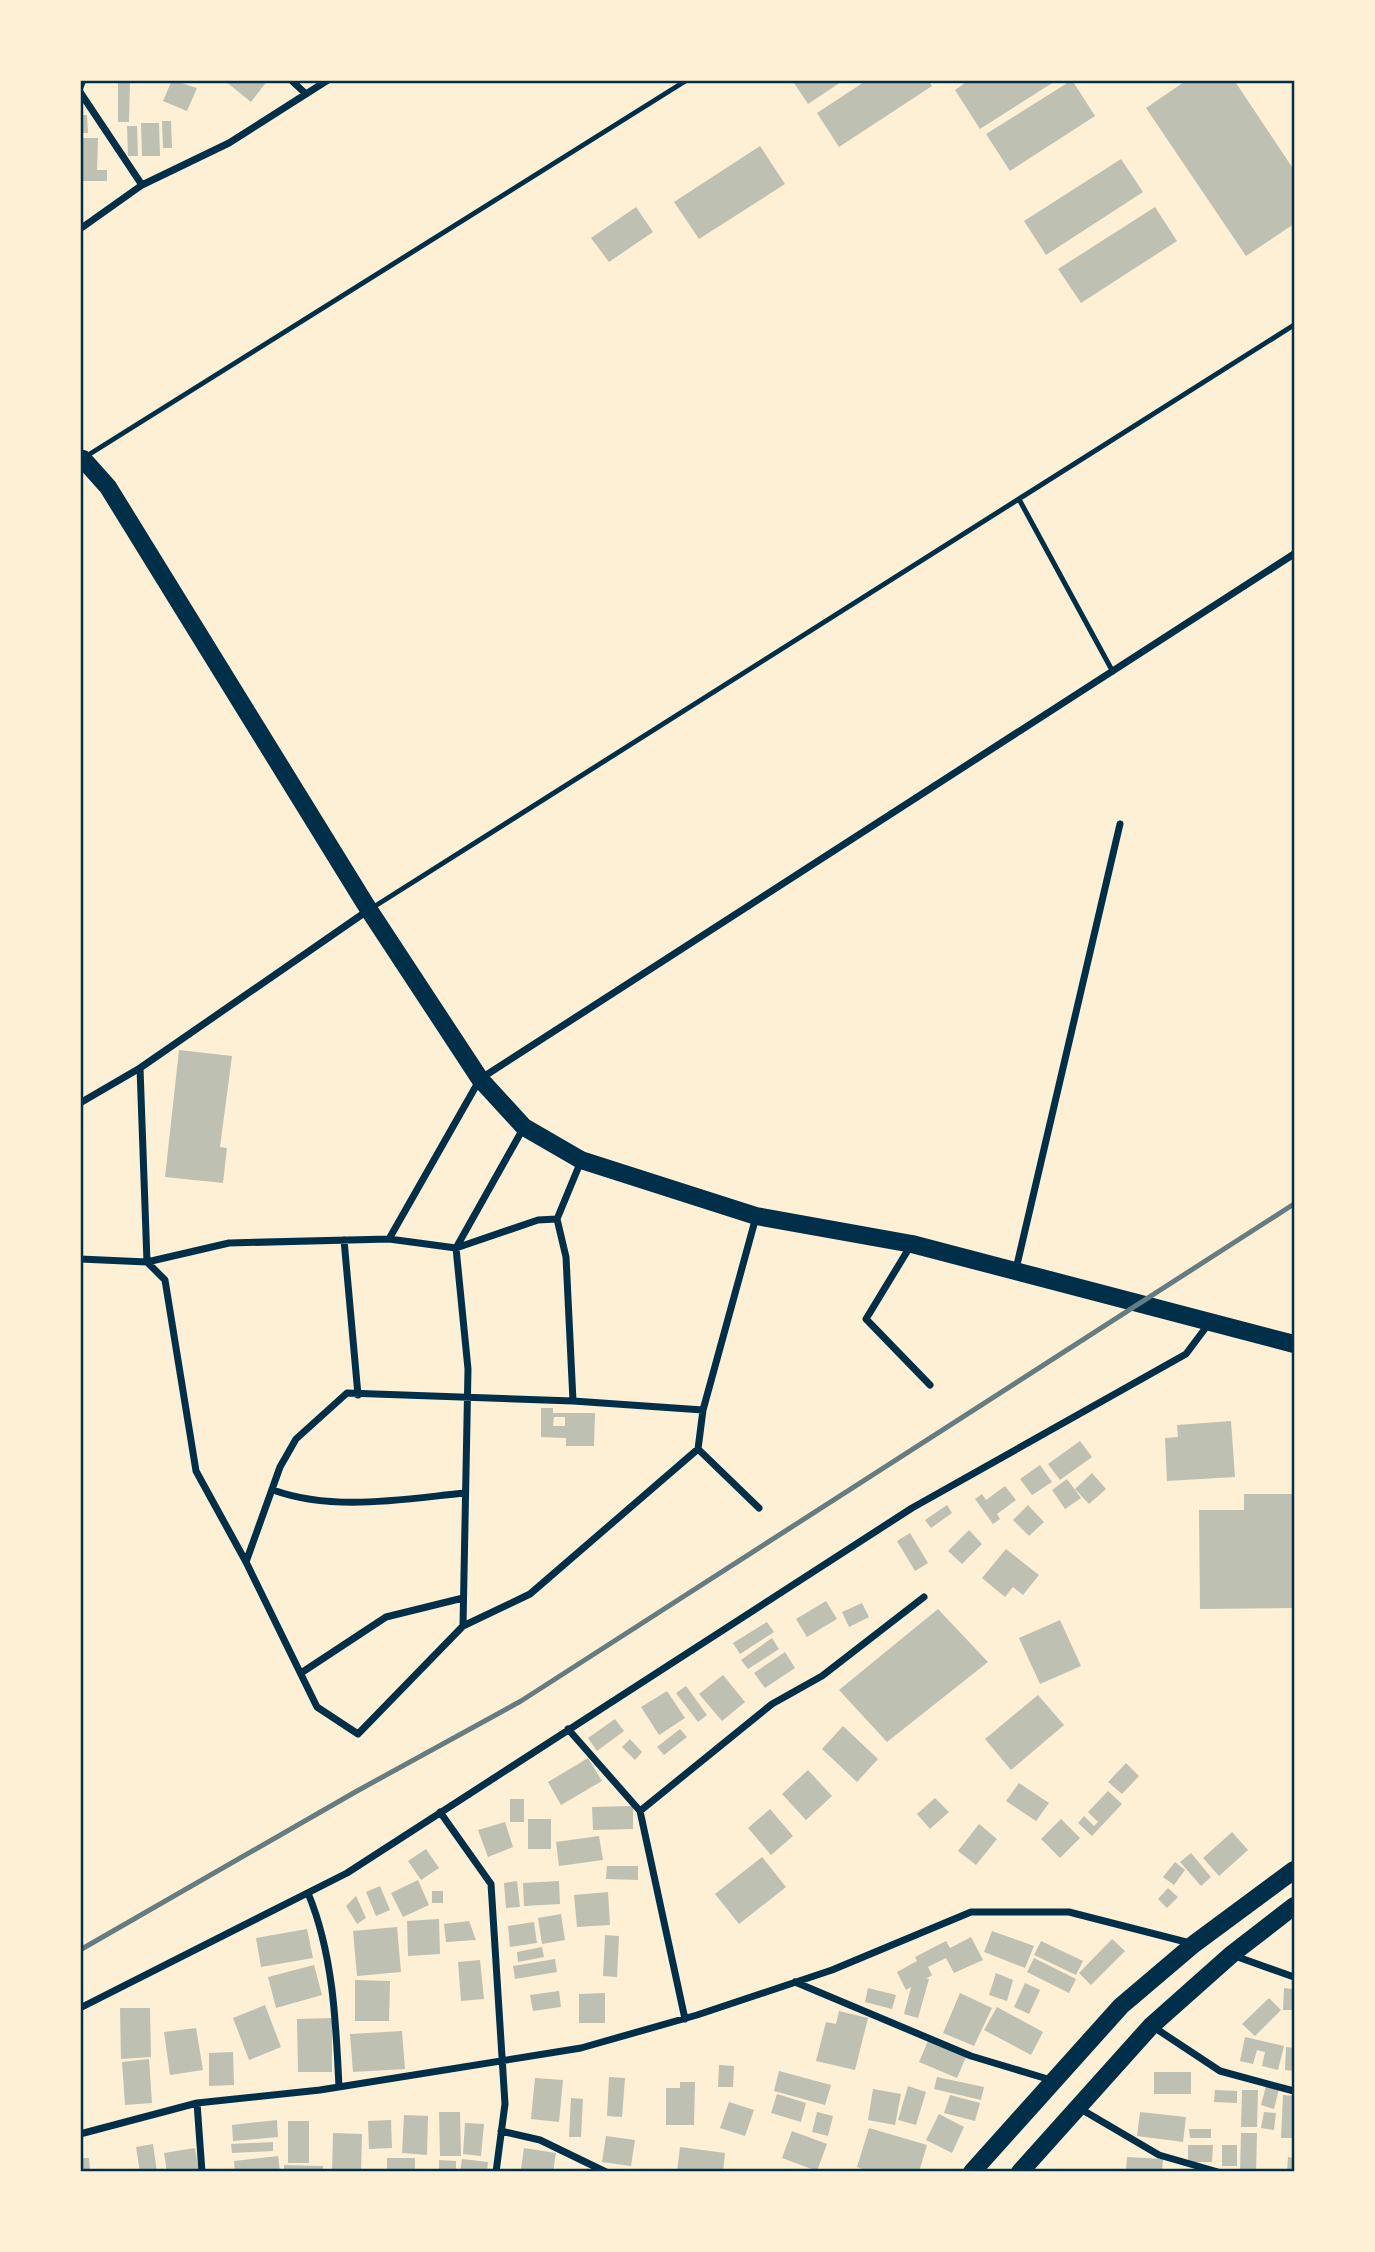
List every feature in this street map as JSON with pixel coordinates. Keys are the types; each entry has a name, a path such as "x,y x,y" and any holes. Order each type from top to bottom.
{"main road":[{"path":"81,458 108,487 369,910 480,1079 524,1127 581,1160 756,1216 912,1244 1294,1344"},
{"path":"972,2172 1121,2006 1194,1944 1294,1870"},
{"path":"1020,2172 1151,2026 1232,1954 1294,1906"}],"street":[{"path":"83,80 80,90 142,186"},
{"path":"291,80 306,94"},
{"path":"80,229 142,186 229,143 328,80"},
{"path":"389,1239 480,1079 1294,554"},
{"path":"1016,1270 1120,824"},
{"path":"80,1103 140,1068 369,910"},
{"path":"140,1068 147,1262 165,1280 196,1471 246,1562 317,1707 358,1734 463,1626 530,1594 698,1449 703,1410 756,1216"},
{"path":"463,1626 468,1369 456,1248 524,1127"},
{"path":"573,1401 566,1256 557,1219 581,1160"},
{"path":"80,1259 147,1262 229,1243 389,1239 456,1248 538,1220 557,1219"},
{"path":"344,1240 358,1395"},
{"path":"912,1244 866,1320 930,1385"},
{"path":"80,2008 347,1873 912,1508 1186,1354 1210,1321"},
{"path":"246,1562 280,1467 296,1439 347,1394 467,1396 703,1410"},
{"path":"698,1449 759,1508"},
{"path":"273,1490 293,1498 371,1503 466,1493"},
{"path":"640,1811 772,1704 822,1676 924,1597"},
{"path":"301,1673 386,1617 463,1598"},
{"path":"568,1729 640,1811 685,2019"},
{"path":"440,1812 491,1884 505,2104 496,2172"},
{"path":"308,1893 319,1919 336,2017 340,2087"},
{"path":"80,2134 197,2103 340,2087 581,2048 685,2019 795,1982 971,1912 1069,1912 1194,1944"},
{"path":"1232,1954 1294,1978"},
{"path":"795,1982 971,2056 1055,2082"},
{"path":"1151,2026 1220,2071 1294,2091"},
{"path":"197,2103 202,2172"},
{"path":"1079,2108 1159,2155 1217,2172"},
{"path":"501,2132 540,2140 606,2172"}],"lane":[{"path":"81,458 687,80"},
{"path":"369,910 1294,325"},
{"path":"1020,500 1113,672"}],"building":[{"path":"172,80 197,88 187,111 163,101"},
{"path":"224,80 268,80 251,102"},
{"path":"792,80 844,80 808,104"},
{"path":"867,80 928,80 932,86 839,147 817,113"},
{"path":"969,80 1057,80 980,129 955,90"},
{"path":"1072,80 1095,116 1010,171 986,134"},
{"path":"1187,80 1234,80 1294,170 1294,224 1246,256 1146,108"},
{"path":"118,81 130,81 129,122 118,122"},
{"path":"80,115 87,115 88,133 80,133"},
{"path":"162,121 171,121 172,148 163,148"},
{"path":"141,123 159,123 160,156 142,156"},
{"path":"127,126 137,126 138,156 128,156"},
{"path":"80,138 98,138 97,170 107,170 107,181 80,181"},
{"path":"760,146 785,184 699,239 674,202"},
{"path":"1121,159 1143,192 1046,255 1024,221"},
{"path":"636,207 653,232 609,262 591,238"},
{"path":"1155,207 1177,241 1081,303 1058,269"},
{"path":"179,1050 232,1056 220,1147 227,1148 223,1183 165,1177"},
{"path":"541,1408 553,1408 553,1413 595,1413 594,1446 566,1446 566,1438 541,1437","holes":["554,1417 565,1417 565,1426 553,1426"]},
{"path":"1231,1421 1235,1477 1167,1481 1165,1438 1178,1437 1177,1425"},
{"path":"1080,1441 1092,1457 1060,1480 1048,1464"},
{"path":"1040,1465 1052,1482 1032,1495 1020,1479"},
{"path":"1092,1473 1106,1489 1089,1504 1075,1489"},
{"path":"1067,1479 1081,1498 1065,1509 1052,1490"},
{"path":"1005,1486 1016,1500 997,1514 1000,1519 993,1524 975,1499 982,1494 986,1500"},
{"path":"1244,1494 1293,1494 1294,1608 1200,1609 1199,1510 1244,1510"},
{"path":"947,1505 952,1513 931,1528 925,1520"},
{"path":"1028,1505 1044,1522 1029,1536 1013,1520"},
{"path":"969,1530 982,1544 962,1564 948,1551"},
{"path":"910,1533 928,1563 915,1571 897,1541"},
{"path":"1006,1549 1039,1575 1023,1595 1013,1587 1005,1597 982,1578"},
{"path":"826,1601 837,1619 807,1637 796,1619"},
{"path":"862,1603 869,1617 849,1627 842,1612"},
{"path":"938,1609 988,1662 887,1742 839,1690"},
{"path":"1060,1620 1081,1666 1040,1684 1019,1638"},
{"path":"767,1622 774,1632 740,1654 733,1643"},
{"path":"772,1638 779,1649 748,1669 741,1660"},
{"path":"785,1652 795,1668 765,1688 754,1673"},
{"path":"723,1675 745,1702 722,1721 699,1694"},
{"path":"686,1686 707,1715 698,1722 676,1693"},
{"path":"667,1691 685,1718 659,1735 641,1707"},
{"path":"1038,1695 1064,1725 1011,1770 985,1739"},
{"path":"615,1719 624,1731 597,1751 588,1738"},
{"path":"843,1726 878,1759 857,1782 822,1749"},
{"path":"680,1729 687,1737 664,1755 657,1747"},
{"path":"630,1739 642,1752 635,1760 622,1747"},
{"path":"588,1758 602,1781 561,1805 548,1782"},
{"path":"1126,1763 1139,1776 1122,1794 1108,1782"},
{"path":"808,1770 832,1796 806,1820 782,1794"},
{"path":"1019,1783 1049,1803 1036,1821 1006,1801"},
{"path":"1108,1791 1122,1804 1092,1836 1078,1823 1084,1816 1094,1826 1098,1822 1088,1812"},
{"path":"935,1798 949,1812 930,1829 917,1814"},
{"path":"510,1799 524,1799 524,1822 510,1822"},
{"path":"633,1806 633,1829 593,1830 592,1807"},
{"path":"770,1809 793,1836 771,1855 748,1828"},
{"path":"528,1819 551,1819 551,1849 528,1849"},
{"path":"1061,1819 1080,1838 1060,1858 1041,1839"},
{"path":"505,1822 513,1847 488,1857 478,1830"},
{"path":"979,1824 997,1839 976,1865 958,1851"},
{"path":"1232,1832 1248,1850 1219,1876 1203,1858"},
{"path":"599,1836 603,1860 559,1866 556,1842"},
{"path":"426,1849 439,1868 421,1880 408,1861"},
{"path":"1191,1853 1211,1877 1201,1886 1180,1862"},
{"path":"762,1857 786,1887 739,1924 715,1894"},
{"path":"1175,1862 1185,1870 1174,1885 1163,1877"},
{"path":"607,1866 638,1866 638,1880 606,1879"},
{"path":"418,1880 429,1905 403,1917 391,1893"},
{"path":"517,1881 520,1907 506,1908 504,1883"},
{"path":"559,1881 560,1904 524,1906 523,1883"},
{"path":"380,1886 390,1910 376,1916 366,1892"},
{"path":"1168,1888 1178,1897 1167,1908 1158,1899"},
{"path":"432,1891 443,1891 443,1903 432,1903"},
{"path":"608,1892 610,1925 577,1927 574,1895"},
{"path":"356,1896 366,1918 357,1924 346,1906"},
{"path":"561,1914 565,1940 542,1944 538,1918"},
{"path":"439,1919 440,1954 408,1956 407,1921"},
{"path":"469,1921 476,1940 446,1942 444,1924"},
{"path":"534,1922 537,1943 510,1947 508,1926"},
{"path":"397,1927 401,1972 357,1976 353,1931"},
{"path":"307,1929 313,1958 261,1967 256,1938"},
{"path":"992,1931 1034,1946 1025,1968 984,1952"},
{"path":"605,1935 619,1936 617,1977 603,1976"},
{"path":"971,1937 983,1960 954,1973 946,1958 928,1967 932,1975 926,1979 929,1979 918,2018 904,2014 911,1987 906,1990 897,1972 917,1961 915,1957 946,1941 950,1948"},
{"path":"1112,1939 1125,1951 1091,1985 1079,1973"},
{"path":"1041,1941 1083,1961 1076,1975 1034,1955"},
{"path":"542,1947 544,1957 518,1962 517,1952"},
{"path":"1034,1958 1076,1979 1069,1993 1027,1972"},
{"path":"555,1959 557,1972 515,1979 513,1966"},
{"path":"480,1960 484,1999 461,2001 458,1962"},
{"path":"314,1965 322,1995 276,2008 268,1977"},
{"path":"996,1973 1013,1980 1007,2001 989,1995"},
{"path":"355,1980 390,1981 389,2021 355,2021"},
{"path":"1025,1983 1040,1990 1029,2014 1014,2007"},
{"path":"868,1988 896,1995 892,2009 865,2002"},
{"path":"1284,1988 1294,1989 1294,2010 1283,2010"},
{"path":"559,1991 561,2007 533,2011 530,1995"},
{"path":"605,1993 605,2023 579,2023 579,1994"},
{"path":"960,1993 992,2008 974,2046 943,2033"},
{"path":"1269,1998 1281,2010 1255,2036 1242,2024"},
{"path":"265,2005 281,2047 249,2060 233,2018"},
{"path":"997,2007 1043,2032 1031,2055 984,2030"},
{"path":"120,2008 150,2008 151,2057 121,2059"},
{"path":"839,2011 868,2018 855,2070 816,2061 826,2022 836,2024"},
{"path":"332,2018 332,2072 298,2072 297,2019"},
{"path":"196,2028 203,2070 170,2075 164,2032"},
{"path":"402,2031 405,2069 353,2072 350,2034"},
{"path":"1245,2037 1284,2046 1278,2070 1262,2066 1265,2052 1257,2050 1253,2064 1240,2061"},
{"path":"928,2041 966,2057 957,2078 919,2062"},
{"path":"1286,2047 1294,2048 1294,2071 1285,2070"},
{"path":"233,2052 234,2085 209,2086 209,2053"},
{"path":"149,2059 152,2103 125,2105 122,2062"},
{"path":"719,2065 734,2066 733,2087 718,2087"},
{"path":"779,2071 831,2085 825,2105 774,2091"},
{"path":"1154,2072 1191,2072 1191,2094 1154,2094"},
{"path":"609,2077 625,2078 622,2117 607,2116"},
{"path":"937,2077 984,2087 981,2100 934,2089"},
{"path":"535,2078 563,2080 559,2122 531,2119"},
{"path":"680,2082 695,2082 694,2125 666,2125 666,2088 680,2088"},
{"path":"908,2086 926,2092 916,2125 898,2120"},
{"path":"1266,2086 1279,2089 1274,2109 1261,2105"},
{"path":"873,2089 901,2094 895,2125 868,2120"},
{"path":"1215,2090 1237,2091 1237,2103 1214,2102"},
{"path":"1242,2090 1258,2090 1257,2127 1241,2127"},
{"path":"777,2094 806,2103 801,2122 771,2113"},
{"path":"950,2095 980,2103 975,2121 944,2113"},
{"path":"1283,2095 1294,2096 1294,2138 1281,2138"},
{"path":"571,2098 583,2099 581,2137 569,2137"},
{"path":"729,2102 754,2110 745,2136 720,2128"},
{"path":"439,2112 460,2112 461,2156 440,2156"},
{"path":"817,2112 833,2116 828,2136 812,2132"},
{"path":"1140,2112 1186,2117 1183,2142 1137,2136"},
{"path":"1264,2112 1276,2113 1274,2130 1261,2128"},
{"path":"939,2114 964,2127 952,2153 926,2140"},
{"path":"404,2115 428,2116 427,2155 402,2153"},
{"path":"277,2120 278,2137 233,2141 232,2125"},
{"path":"391,2120 392,2148 369,2149 368,2121"},
{"path":"288,2121 309,2121 309,2163 288,2163"},
{"path":"465,2123 484,2124 481,2156 463,2154"},
{"path":"869,2128 927,2145 919,2172 870,2172 857,2167"},
{"path":"1189,2129 1211,2129 1211,2138 1190,2138"},
{"path":"792,2131 827,2144 817,2171 782,2158"},
{"path":"333,2133 362,2134 361,2172 332,2172"},
{"path":"1241,2133 1257,2133 1256,2172 1240,2172"},
{"path":"606,2136 635,2140 631,2166 602,2162"},
{"path":"273,2142 273,2151 232,2153 231,2144"},
{"path":"153,2144 157,2172 140,2172 136,2147"},
{"path":"1188,2145 1213,2145 1212,2162 1188,2162"},
{"path":"1222,2145 1237,2145 1237,2166 1222,2166"},
{"path":"680,2147 725,2153 723,2172 677,2172"},
{"path":"195,2148 199,2172 167,2172 164,2153"},
{"path":"524,2148 556,2153 553,2172 521,2169"},
{"path":"278,2156 280,2172 235,2172 234,2161"},
{"path":"1127,2157 1163,2159 1162,2172 1126,2172"},
{"path":"1288,2157 1294,2158 1294,2172 1287,2172"},
{"path":"80,2158 89,2158 90,2172 80,2172"},
{"path":"387,2158 415,2158 415,2172 387,2172"},
{"path":"462,2159 488,2162 487,2172 460,2172"},
{"path":"439,2160 456,2161 456,2171 439,2171"},
{"path":"284,2165 323,2166 323,2172 284,2172"}],"railway":[{"path":"80,1950 357,1791 521,1701 1294,1204"}]}
